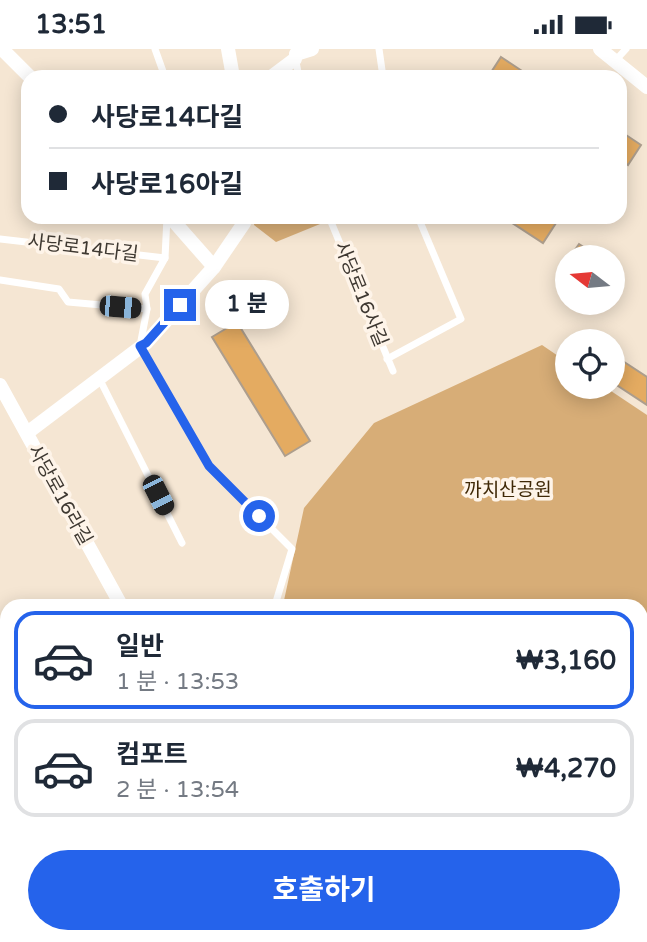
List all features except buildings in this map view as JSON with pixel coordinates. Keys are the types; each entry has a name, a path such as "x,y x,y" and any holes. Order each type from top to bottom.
{"street":[{"path":"2,49 23,70"},
{"path":"228,49 232,70"},
{"path":"278,70 295,54 312,49"},
{"path":"600,49 626,70"},
{"path":"627,71 647,87"},
{"path":"174,224 214,267"},
{"path":"27,433 146,343 214,267 243,224"},
{"name":"사당로16라길","path":"0,385 118,599"}],"lane":[{"path":"155,49 162,70"},
{"path":"379,49 382,70"},
{"path":"615,61 626,49"},
{"name":"사당로14다길","path":"140,346 147,309 145,294 165,258 167,224"},
{"name":"사당로16사길","path":"332,224 393,372"},
{"path":"387,359 461,319 421,224"},
{"name":"사당로14다길","path":"0,239 165,258"},
{"path":"0,280 59,289 68,302 147,309"},
{"path":"140,346 209,466 292,549 277,599"},
{"path":"98,377 182,543"}],"green space":[{"path":"254,224 320,224 276,242"},
{"name":"까치산공원","path":"542,345 555,354 555,399 623,399 647,415 647,599 284,599 304,508 374,423"}],"route":[{"path":"180,305 146,343 140,346 209,466 259,516"}]}
